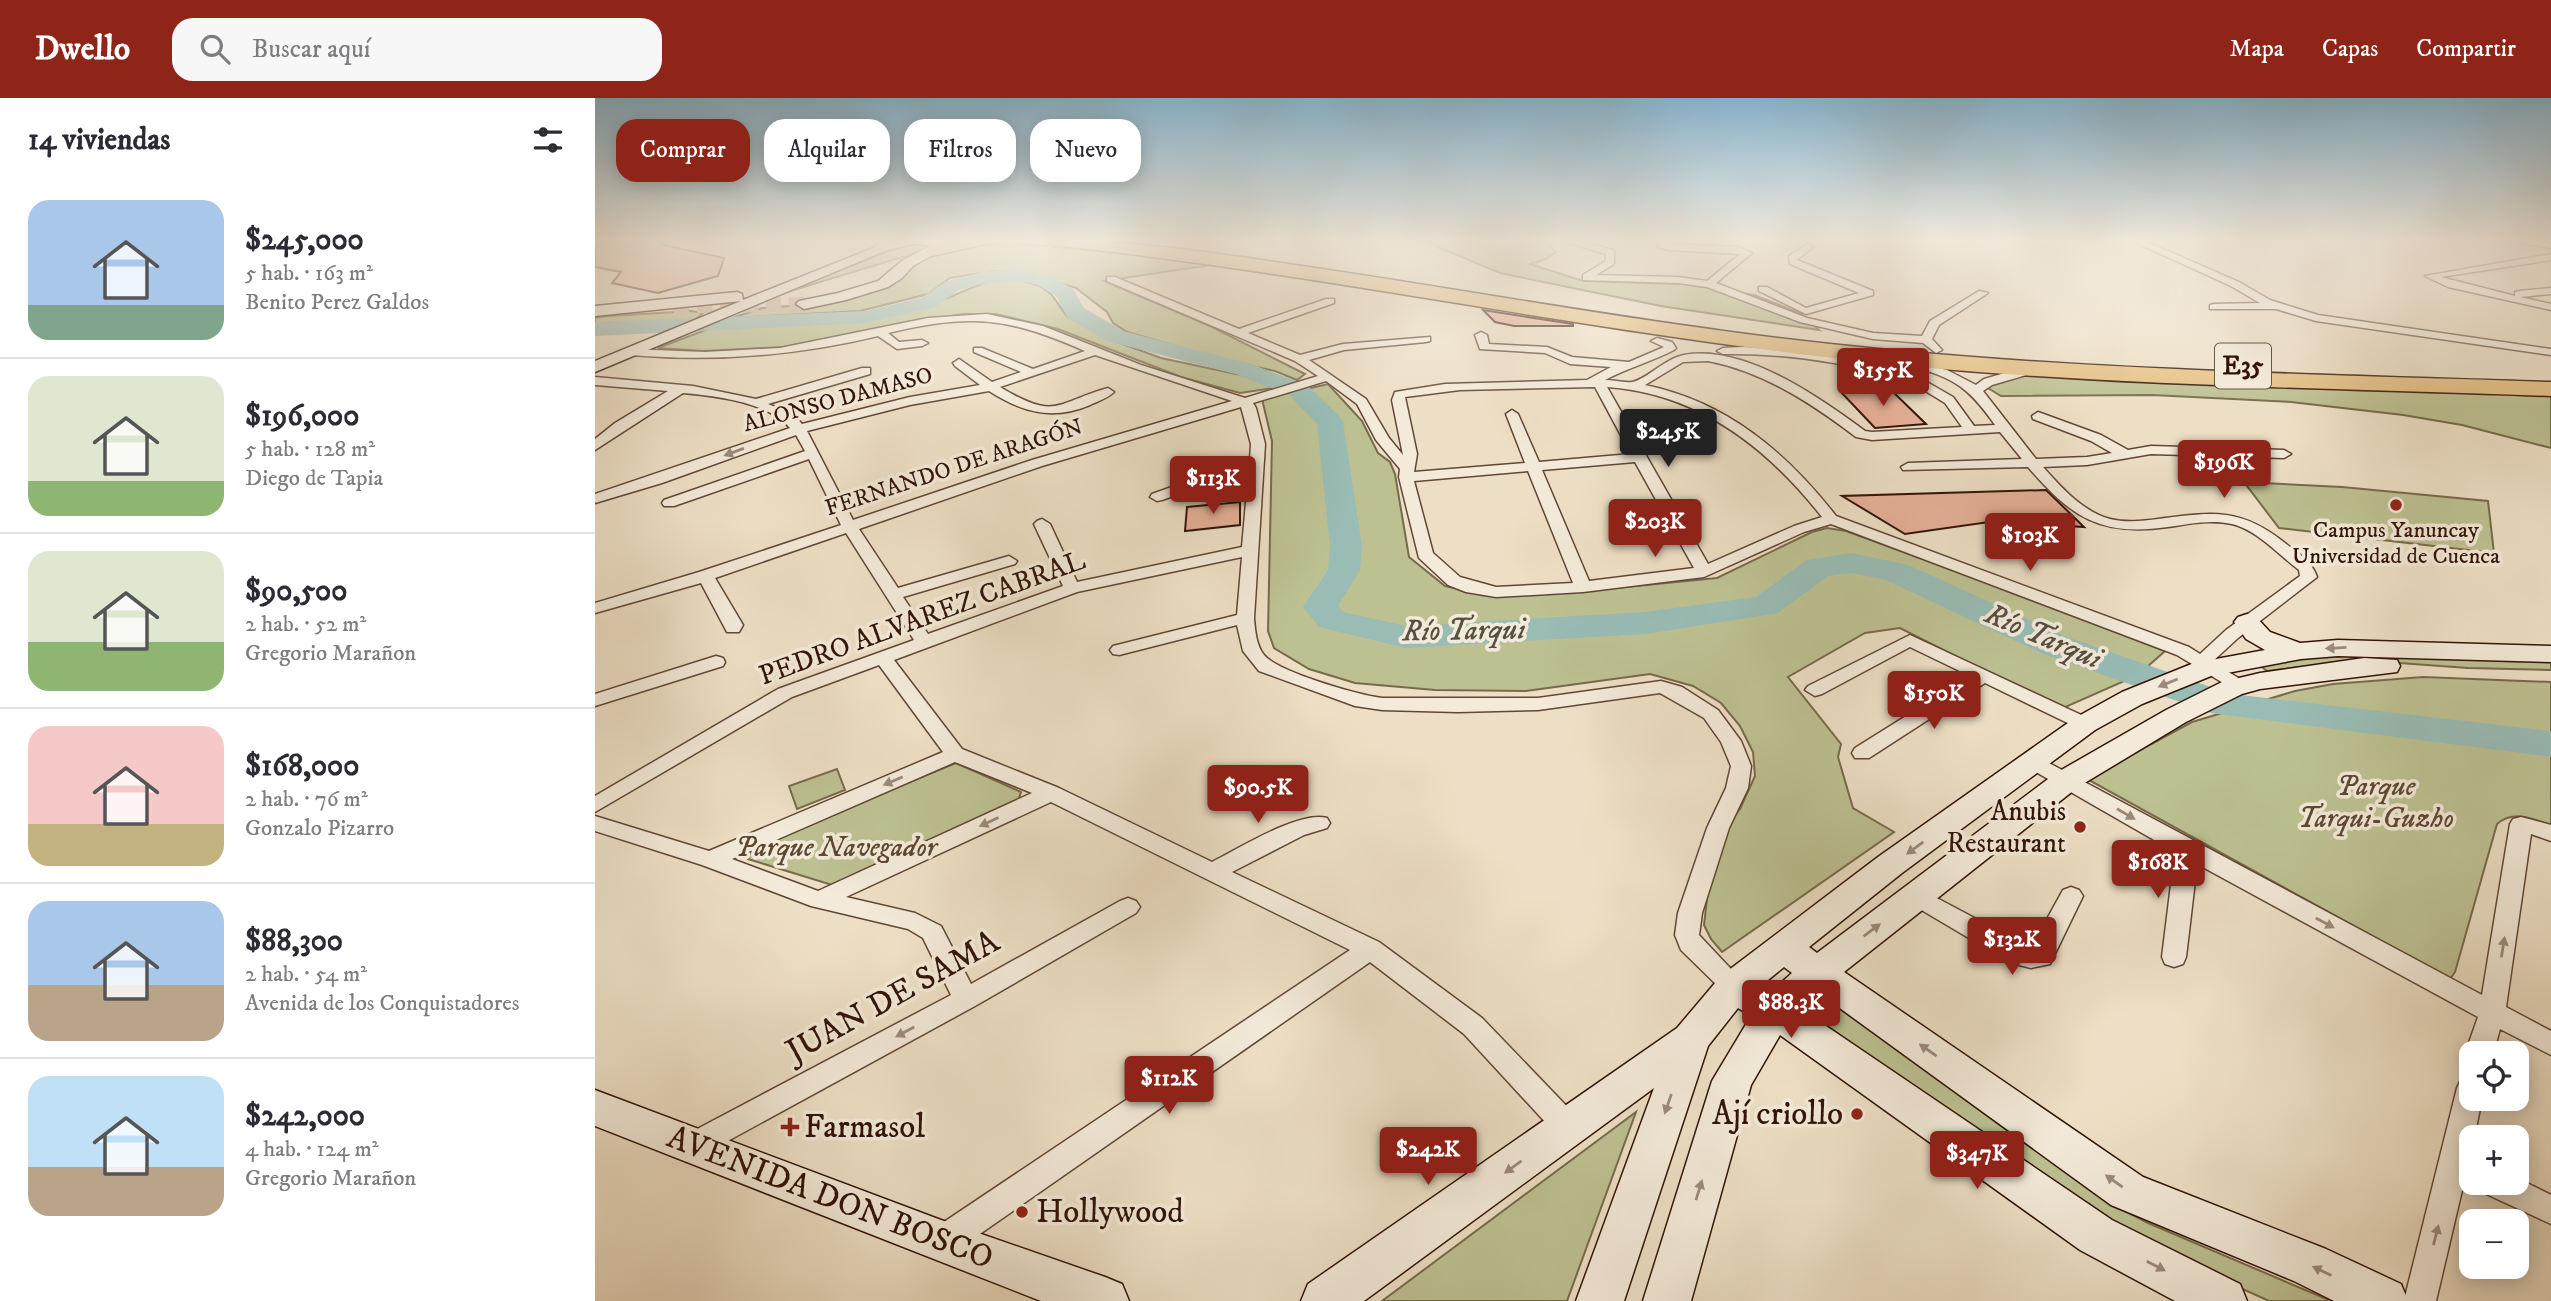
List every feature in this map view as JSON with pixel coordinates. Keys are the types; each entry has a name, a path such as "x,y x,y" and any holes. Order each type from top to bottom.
{"highway":[{"name":"E35","path":"1467,296 1709,334 1874,356 2036,368 2551,389"},
{"name":"E35","path":"1534,296 1780,334 2091,360 2551,376"}],"main road":[{"path":"595,314 740,296"},
{"path":"595,367 766,296"},
{"path":"714,319 789,296"},
{"path":"804,304 845,296"},
{"path":"595,314 674,306"},
{"path":"595,314 703,309 711,310 714,319"},
{"path":"2247,622 2251,631 2260,639 2301,651"},
{"path":"1325,1301 1691,1040 1734,986 1891,865 2085,724 2132,698 2205,666 2301,651 2338,648 2551,654"},
{"path":"1667,1301 1732,1081 1774,1011 1818,972 2067,780 2176,716 2235,687 2260,681 2364,666 2551,670"},
{"path":"1783,948 2127,1191 2310,1265 2384,1301"},
{"path":"1734,986 2096,1235 2223,1301"},
{"path":"1600,1301 1691,1040"},
{"name":"AVENIDA DON BOSCO","path":"595,1108 941,1242 1037,1291 1105,1301"}],"street":[{"path":"1152,296 1299,359 1362,402 1383,440 1407,473"},
{"path":"1738,296 1835,328 1931,345 1934,323 1978,296"},
{"path":"1777,296 1835,328"},
{"path":"1806,311 1858,296"},
{"path":"2257,296 2275,306 2349,325 2551,352"},
{"path":"2501,296 2551,307"},
{"path":"1239,333 1330,300"},
{"path":"2214,307 2275,306"},
{"path":"634,351 746,355 829,344 924,322 985,317 1004,319 1063,337 1094,352 1243,401 1250,408 1258,444 1245,618 1247,646 1254,658 1266,667 1368,703 1458,706 1538,704 1661,687 1675,691 1703,707 1734,745 1740,759 1741,776 1718,828 1690,913 1687,935 1690,943 1734,986"},
{"path":"880,332 897,346 922,343"},
{"path":"1481,335 1484,347 1547,350 1570,360 1623,364 1625,367"},
{"path":"1299,359 1343,347 1426,340"},
{"path":"1593,383 1670,348 1668,344 1657,341"},
{"path":"1723,351 1745,349 1854,362 1906,373 1949,400 1970,429"},
{"path":"978,350 1033,373"},
{"name":"ALONSO DAMASO","path":"595,499 657,480 799,429 910,401 989,387 1094,352"},
{"path":"1474,359 1557,354"},
{"path":"1874,356 1933,368 1976,391 2032,463 2078,509 2090,517 2133,525 2219,518 2237,520 2313,568 2309,577 2247,622 2205,666"},
{"path":"1635,386 1671,363 1687,358 1707,358 1744,367 1791,387 1861,434 1888,437 2004,428"},
{"path":"959,363 989,387 1031,407 1055,412 1108,392"},
{"path":"1976,391 1988,382 2036,368"},
{"path":"756,403 866,371"},
{"name":"FERNANDO DE ARAGÓN","path":"595,608 705,576 1037,463 1324,378"},
{"path":"595,381 681,389 756,403 788,417 799,429 813,453 849,526 925,643"},
{"path":"1593,383 1642,457 1704,572"},
{"path":"1831,519 1799,529 1704,572 1583,587 1496,592 1472,588 1454,581 1425,555 1407,473 1410,454 1399,395 1439,388 1593,383 1635,386 1698,406 1745,430 1810,492 1831,519 2183,651 2235,687"},
{"path":"595,446 620,426 681,389"},
{"path":"1512,414 1583,587"},
{"path":"2038,416 2096,438 2125,454"},
{"path":"1908,467 2087,461 2151,450 2284,454"},
{"path":"669,503 813,453"},
{"path":"1407,473 1642,457"},
{"path":"1157,497 1257,461"},
{"path":"1042,524 1072,588"},
{"name":"PEDRO ALVAREZ CABRAL","path":"595,805 770,700 1072,588 1251,550"},
{"path":"894,594 1009,561"},
{"path":"705,576 734,625 733,628"},
{"path":"1119,650 1245,618"},
{"path":"1815,690 1910,640 2085,724"},
{"path":"883,658 955,754 1051,793 1370,949 1473,1026 1568,1127"},
{"path":"595,700 716,662"},
{"path":"1862,753 1985,675"},
{"path":"710,859 955,754"},
{"path":"2034,762 2187,849 2551,1044"},
{"path":"820,900 1051,793"},
{"path":"595,823 710,859 820,900 915,922 932,932 965,999"},
{"path":"1214,871 1296,830 1319,823"},
{"path":"2483,1041 2492,1014 2521,824 2551,834"},
{"path":"2174,957 2187,849"},
{"path":"1916,897 2020,956 2031,958 2041,957 2071,895"},
{"name":"JUAN DE SAMA","path":"691,1146 965,999 1128,906"},
{"path":"941,1242 1370,949"},
{"path":"2420,1301 2459,1179"},
{"path":"2520,1195 2551,1210"}],"green space":[{"path":"851,296 919,296 860,311 732,318 762,308 818,304"},
{"path":"952,296 1053,296 1067,316 1106,338 1161,358 1250,377 1273,388 1240,393 1181,377 1058,329 996,314 963,314 784,347 703,351 658,348 708,329 883,317 926,307"},
{"path":"1087,296 1140,296 1210,326 1305,374 1297,380 1275,371 1228,361 1127,332 1113,323 1107,312"},
{"path":"1613,296 1757,296 1800,313 1819,330"},
{"path":"692,311 703,313 693,322 595,323 595,318 608,316"},
{"path":"2003,374 2551,395 2551,448 2462,425 2291,402 2152,395 2001,396 1988,388"},
{"path":"1328,384 1362,421 1378,453 1390,462 1395,474 1409,557 1445,586 1496,597 1717,578 1812,532 1827,528 1846,531 1978,579 2165,651 2138,675 2061,709 1900,628 1865,633 1788,677 1841,744 1838,757 1853,808 1894,832 1722,952 1704,925 1710,873 1728,824 1740,809 1755,776 1753,752 1740,726 1721,703 1693,686 1650,674 1526,691 1435,690 1355,683 1309,669 1274,648 1268,631 1272,441 1262,399"},
{"path":"2244,482 2342,487 2488,501 2494,553 2279,528"},
{"path":"2348,652 2551,657 2551,670 2468,668 2358,660 2267,671 2259,665"},
{"name":"Parque Tarqui-Guzho","path":"2423,677 2551,682 2551,825 2516,816 2503,819 2497,824 2455,972 2450,979 2087,779 2192,722 2295,691 2333,684"},
{"name":"Parque Navegador","path":"956,763 1021,792 1017,804 832,885 748,859 752,846"},
{"path":"837,769 845,790 797,809 789,786"},
{"path":"1819,1001 1832,1003 2106,1201 2148,1223 2331,1301 2269,1301 2142,1243 2055,1192 1826,1025 1813,1012 1811,1005"},
{"path":"1636,1112 1567,1301 1382,1301"}],"building":[{"path":"1483,310 1573,326 1514,326 1495,322"},
{"path":"1889,388 1926,424 1875,428 1840,391"},
{"path":"2046,490 2084,527 1996,521 1905,534 1842,496"},
{"path":"1240,502 1240,525 1185,531 1187,507"}],"waterway":[{"name":"Río Tarqui","path":"595,329 866,317 928,303 938,296"},
{"name":"Río Tarqui","path":"1067,296 1075,312 1115,336 1243,369 1298,390 1330,422 1346,546 1344,570 1320,607 1331,620 1406,637 1645,623 1766,606 1819,567 1851,563 1896,572 2054,645 2225,705 2551,744"}],"tunnel":[{"path":"674,306 804,304"}],"place":[{"name":"Campus Yanuncay Universidad de Cuenca","path":"2396,505"},
{"name":"Anubis Restaurant","path":"2080,827"},
{"name":"Ají criollo","path":"1857,1114"},
{"name":"Farmasol","path":"790,1127"},
{"name":"Hollywood","path":"1022,1212"}]}
